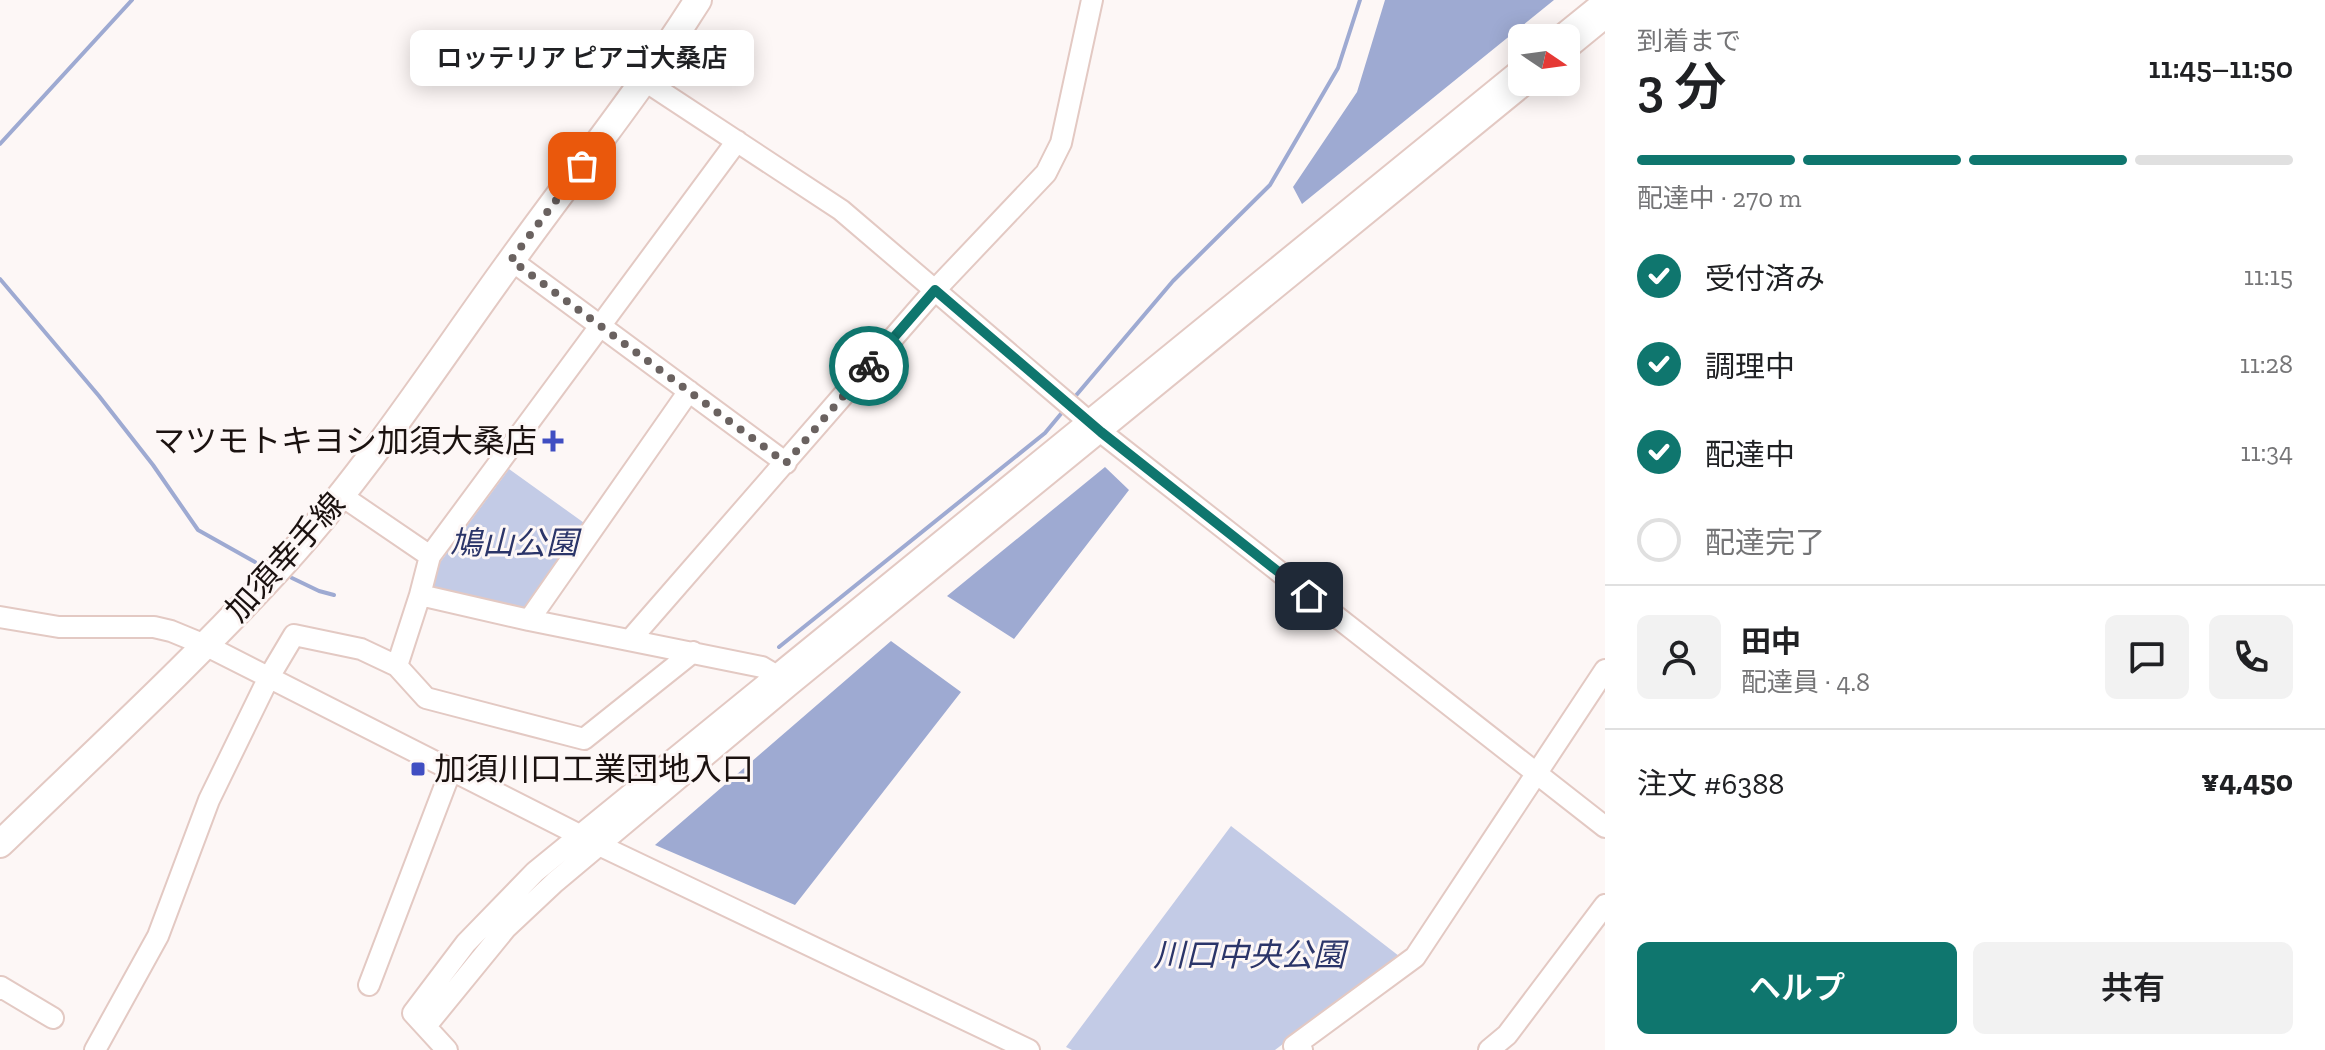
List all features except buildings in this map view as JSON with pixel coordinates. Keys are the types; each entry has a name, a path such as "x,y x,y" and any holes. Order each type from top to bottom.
{"main road":[{"name":"加須幸手線","path":"0,844 205,645 342,496 511,260 645,81 698,0"}],"street":[{"path":"630,640 935,290 1046,173 1061,143 1092,0"},
{"path":"1575,24 1605,0"},
{"path":"1580,39 1605,18"},
{"path":"1095,427 1508,80"},
{"path":"645,81 841,210 1095,427 1605,827"},
{"path":"420,1019 466,943 496,909 579,834 784,679 1510,96"},
{"path":"397,666 430,556 737,141"},
{"path":"511,260 786,463"},
{"path":"529,620 689,391"},
{"path":"342,496 430,556"},
{"path":"420,595 762,667 784,679"},
{"path":"0,617 59,627 154,627 205,645 601,846 1029,1050"},
{"path":"95,1050 158,936 209,800 269,677 294,635 361,649 397,666 426,698 584,739 693,652"},
{"path":"1302,1050 1294,1046 1415,957 1603,678"},
{"path":"420,1019 506,928 555,882 601,846 784,679"},
{"path":"369,985 451,770"},
{"path":"1489,1050 1507,1035 1605,905"},
{"path":"0,989 53,1018"},
{"path":"420,1019 447,1050"}],"green space":[{"name":"鳩山公園","path":"509,469 587,525 530,605 521,610 430,589 438,565"},
{"name":"川口中央公園","path":"1231,826 1399,956 1275,1050 1072,1050 1066,1047"}],"shaded area":[{"path":"1385,0 1554,0 1524,24 1508,24 1508,37 1302,204 1293,187 1357,92"},
{"path":"1105,467 1129,490 1014,639 947,596"},
{"path":"891,641 961,692 795,905 655,845"}],"waterway":[{"path":"0,144 132,0"},
{"path":"1073,399 1173,281 1270,185 1338,68 1360,0"},
{"path":"0,279 99,396 153,465 198,530 255,562"},
{"path":"779,647 1045,433 1065,409"},
{"path":"292,578 334,595"}],"way so far":[{"path":"582,166 511,260 786,463 869,366"}],"place":[{"name":"ロッテリア ピアゴ大桑店","path":"582,166"},
{"name":"マツモトキヨシ加須大桑店","path":"553,441"},
{"name":"加須川口工業団地入口","path":"418,769"}],"route":[{"path":"869,366 935,290 1101,432 1309,596"}]}
